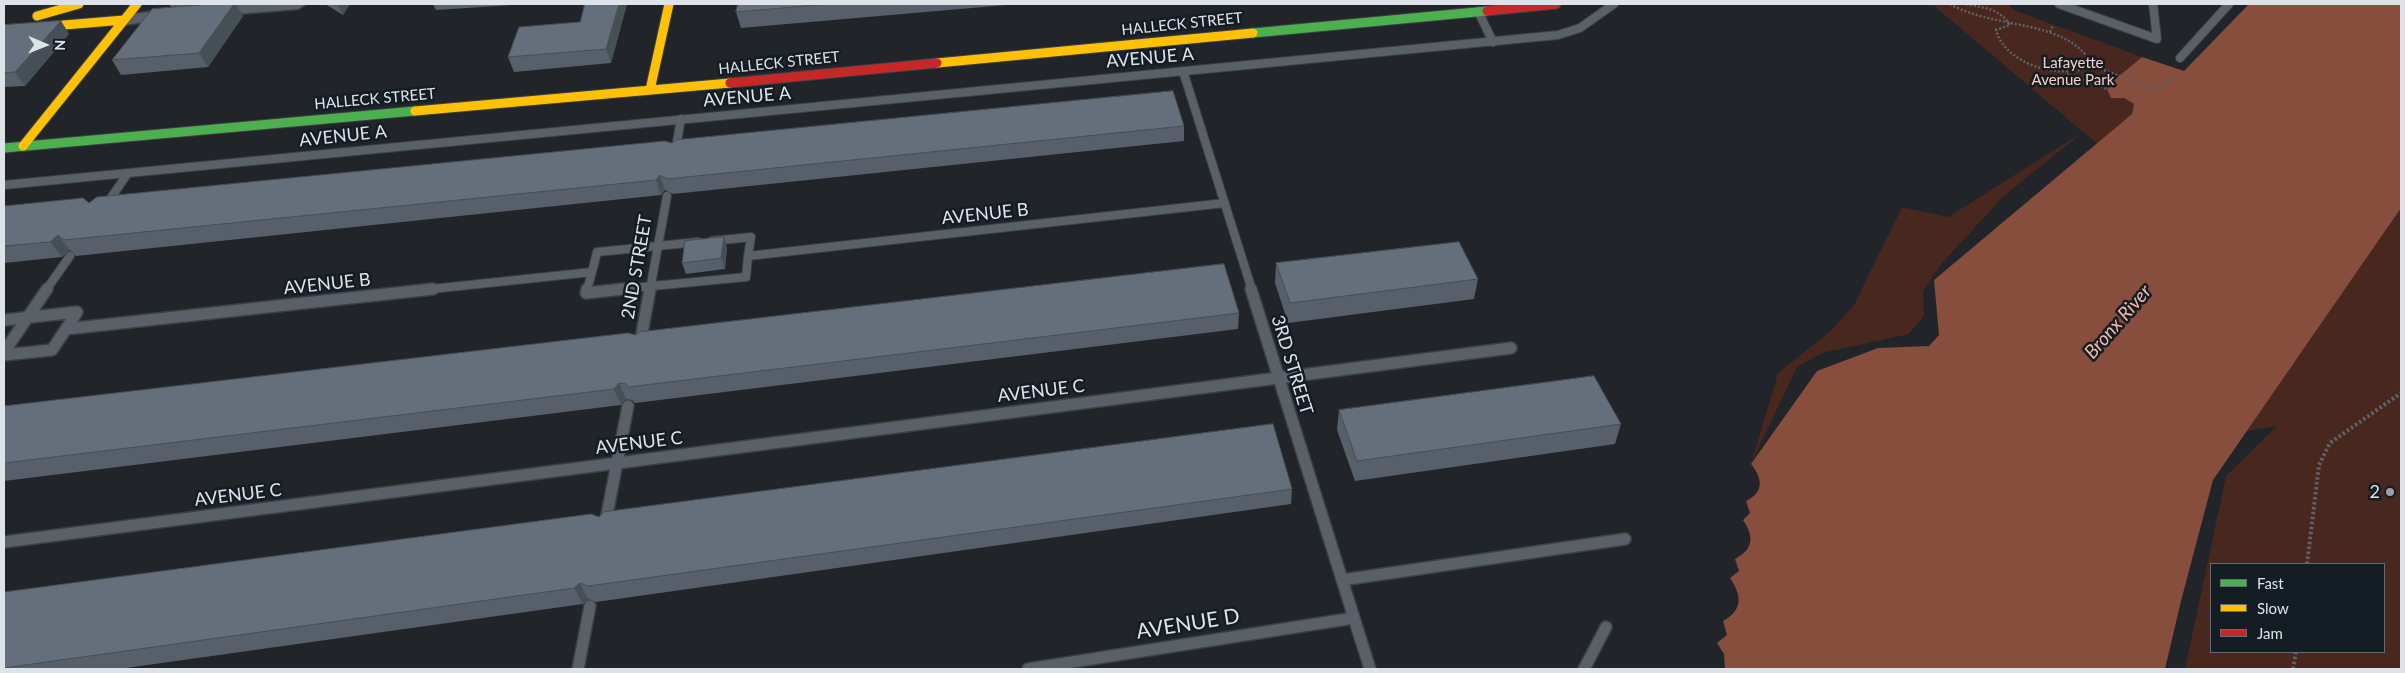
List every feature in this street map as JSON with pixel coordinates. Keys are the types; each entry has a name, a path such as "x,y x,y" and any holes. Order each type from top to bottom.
{"main road":[{"path":"4,25 79,4"},
{"path":"22,146 137,4"},
{"path":"650,90 650,72 669,4"},
{"name":"HALLECK STREET","path":"4,148 650,90 1556,4"},
{"path":"1324,12 1330,25"},
{"path":"4,30 124,20"},
{"path":"650,72 671,70"},
{"path":"20,130 57,126"}],"street":[{"path":"124,20 298,4"}],"lane":[{"name":"AVENUE A","path":"4,186 680,119 1493,42 1568,33 1580,28 1614,4"},
{"path":"2059,4 2157,39 2153,4"},
{"path":"2180,58 2229,4"},
{"path":"1478,11 1493,42"},
{"name":"3RD STREET","path":"1184,71 1370,669"},
{"path":"675,153 680,119"},
{"path":"100,213 128,173"},
{"name":"2ND STREET","path":"640,344 652,287 667,196"},
{"name":"AVENUE B","path":"748,256 1225,204"},
{"path":"751,237 746,277 586,293 597,252 659,246 751,237"},
{"path":"4,354 70,256"},
{"name":"AVENUE B","path":"66,329 592,272"},
{"path":"4,320 77,312 52,350 4,354"},
{"name":"AVENUE C","path":"4,542 1511,348"},
{"path":"605,526 628,406"},
{"path":"1342,580 1625,539"},
{"path":"578,669 590,606"},
{"name":"AVENUE D","path":"1028,669 1354,618"},
{"path":"1584,669 1606,627"}],"path":[{"path":"1950,4 1978,16 2010,25 2050,32 2079,47 2091,59 2092,66"},
{"path":"1966,4 1995,9 2004,14 2010,25"},
{"path":"2010,25 1996,30 1998,39 2007,49 2030,63 2064,72 2106,89"},
{"path":"2050,32 2053,25"},
{"path":"2064,72 2085,71 2092,66"},
{"path":"2092,66 2160,91 2173,78"},
{"path":"2307,563 2319,465 2330,443 2401,393"},
{"path":"2294,669 2296,653"}],"green space":[{"name":"Lafayette Avenue Park","path":"1932,4 2007,4 2016,11 2142,57 2113,81 2111,97 2124,98 2135,105 2132,114 2098,144"},
{"path":"2083,132 2004,196 1942,263 1923,291 1924,316 1909,334 1822,353 1797,367 1751,464 1778,373 1832,330 1854,305 1902,207 1948,217"},
{"path":"2401,208 2401,669 2185,669 2226,476 2277,426 2247,431"}],"water":[{"name":"Bronx River","path":"2249,4 2401,4 2401,208 2213,480 2165,669 1725,669 1724,654 1717,643 1727,635 1723,621 1730,617 1737,607 1737,591 1730,578 1739,571 1735,559 1746,551 1750,542 1749,531 1743,520 1750,513 1746,501 1756,494 1760,485 1758,475 1751,464 1817,371 1878,348 1929,346 1939,335 1934,280 2132,114 2134,104 2124,98 2111,98 2107,89 2113,81 2142,57 2184,71"}],"building":[{"path":"234,4 199,53 112,60 152,9"},
{"path":"585,4 619,4 606,49 508,57 519,27 580,22"},
{"path":"738,4 828,4 736,12"},
{"path":"61,21 15,72 4,73 4,25"},
{"path":"1173,91 1184,126 667,179 660,175 656,180 64,240 58,235 50,242 4,246 4,206 83,198 89,203 97,197 665,141 672,143 676,140"},
{"path":"724,237 721,258 682,263 685,241"},
{"path":"1459,242 1478,279 1290,303 1276,263"},
{"path":"1224,264 1239,313 628,387 626,384 619,383 614,389 4,463 4,406 628,333 636,335 640,332"},
{"path":"1594,376 1621,424 1357,461 1339,410"},
{"path":"1273,424 1292,489 588,586 580,583 574,588 4,668 4,592 591,514 599,517 604,512"}],"traffic: fast":[{"path":"1253,33 1487,11"},
{"path":"4,148 415,111"}],"traffic: slow":[{"path":"37,16 79,4"},
{"path":"23,146 137,4"},
{"path":"650,90 669,4"},
{"path":"4,30 124,20"},
{"path":"937,63 1253,33"},
{"path":"415,111 730,83"}],"traffic: jam":[{"path":"1487,11 1556,4"},
{"path":"730,83 937,63"}],"place":[{"name":"2","path":"2390,492"}]}
